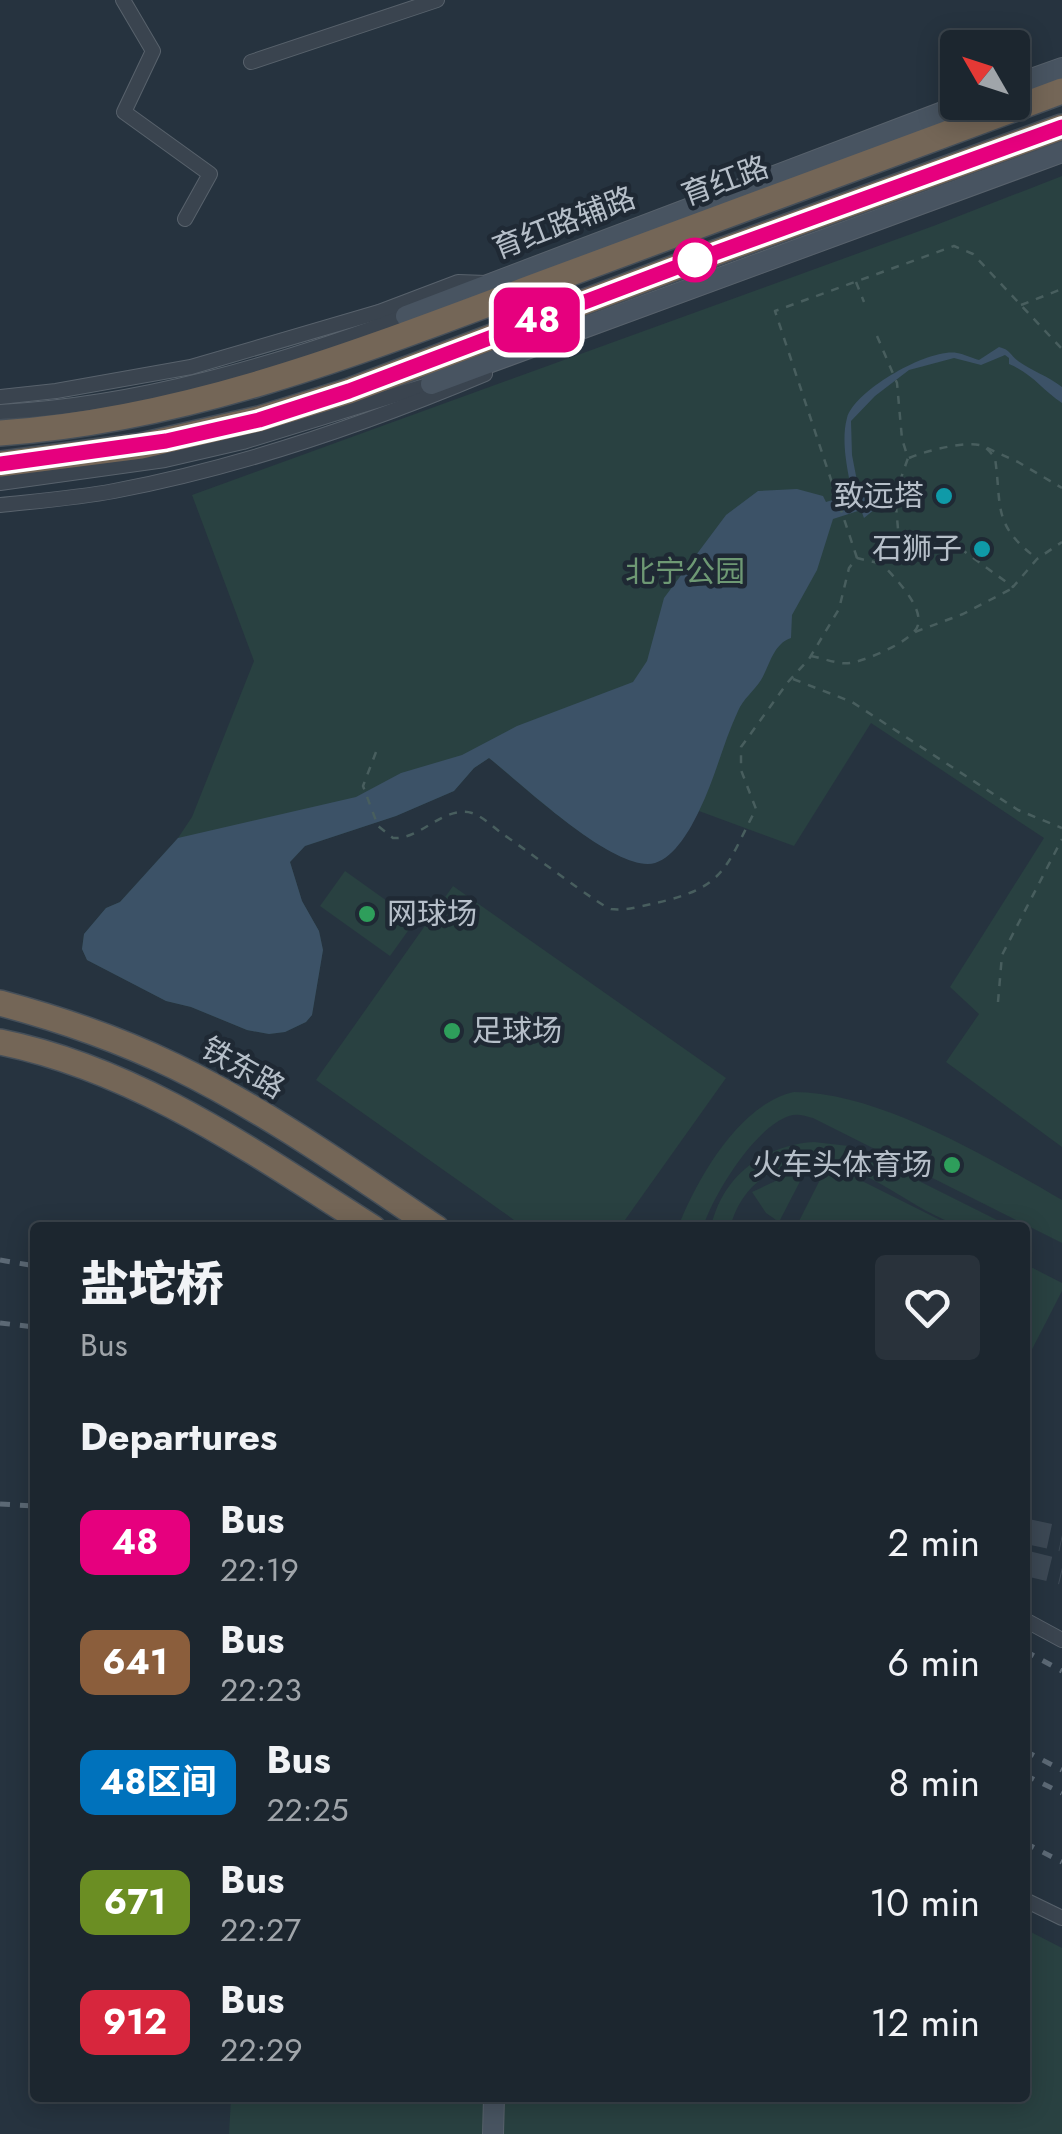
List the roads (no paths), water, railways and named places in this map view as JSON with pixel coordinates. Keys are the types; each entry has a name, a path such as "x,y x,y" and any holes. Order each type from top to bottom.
{"highway":[{"name":"育红路","path":"408,324 1062,91"},
{"path":"0,464 192,436 427,374 693,261 1062,127"},
{"path":"0,433 96,422 175,407 310,369 408,324"},
{"name":"铁东路","path":"0,1003 88,1029 174,1066 252,1110 427,1222"},
{"path":"0,1042 59,1057 150,1093 365,1222"}],"main road":[{"path":"1030,80 1062,68"},
{"name":"育红路辅路","path":"408,324 492,283 940,113"},
{"path":"427,374 524,350 1062,152"},
{"path":"482,2102 482,2134"},
{"path":"493,2134 494,2102"}],"street":[{"path":"123,0 153,51 124,112 210,174 185,218"},
{"path":"251,62 436,0"},
{"path":"0,397 192,368 379,312 458,282 492,283"},
{"name":"育红路","path":"0,412 146,393 408,324"},
{"path":"0,505 110,492 206,472 423,400 490,372 524,350"},
{"path":"0,482 116,468 223,447 293,429 427,374"},
{"path":"1030,1623 1062,1640"},
{"path":"1030,1902 1062,1918"}],"water":[{"path":"999,347 1062,387 1062,403 1025,372 1009,364 1005,355 981,365 954,358 909,370 851,421 857,481 864,484 869,480 880,505 864,518 861,510 833,519 817,570 792,615 791,638 776,650 761,680 740,707 696,818 682,841 662,860 638,863 593,841 489,758 474,768 454,791 396,816 305,846 290,862 323,950 312,1015 306,1022 285,1032 247,1030 166,1001 87,960 82,949 84,934 106,908 120,902 178,838 356,797 401,773 462,755 517,726 633,682 647,661 664,598 726,515 758,491 797,489 823,496 826,502 845,496 851,488 845,426 853,407 864,395 895,373 929,357 957,353 979,360"}],"tunnel":[{"path":"1030,1532 1062,1539"},
{"path":"1030,1564 1062,1572"}],"railway":[{"path":"0,1260 30,1265"},
{"path":"0,1323 30,1326"},
{"path":"0,1504 30,1506"},
{"path":"1030,1654 1062,1671"},
{"path":"1030,1754 1062,1770"},
{"path":"1030,1777 1062,1793"},
{"path":"1030,1846 1062,1862"}],"place":[{"name":"致远塔","path":"944,496"},
{"name":"石狮子","path":"982,549"},
{"name":"网球场","path":"367,914"},
{"name":"足球场","path":"452,1031"},
{"name":"火车头体育场","path":"952,1165"}],"park label":[{"name":"北宁公园","path":"685,572"}]}
